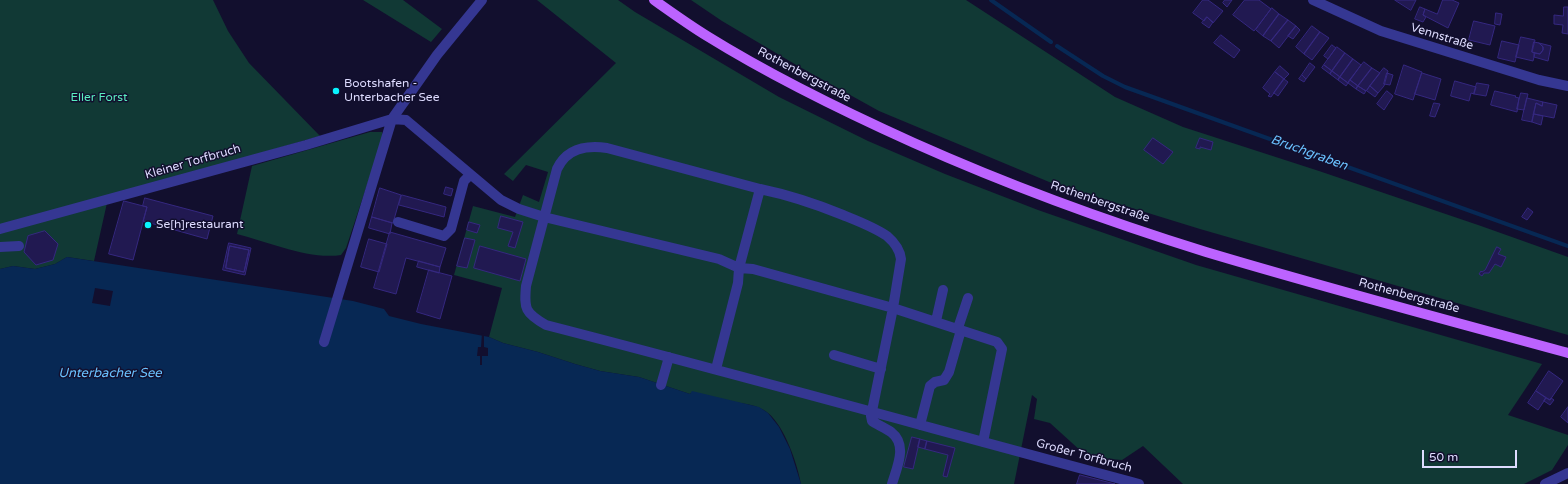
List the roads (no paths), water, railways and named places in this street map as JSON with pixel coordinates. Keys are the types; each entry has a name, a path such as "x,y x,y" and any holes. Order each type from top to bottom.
{"main road":[{"name":"Rothenbergstraße","path":"654,0 707,36 792,85 882,129 953,160 1043,196 1204,251 1385,303 1568,353"}],"street":[{"path":"324,342 392,119 437,55 482,0"},
{"name":"Vennstraße","path":"1313,0 1381,31 1524,75 1568,86"},
{"path":"392,119 406,120 470,176 501,200 519,209 544,217 719,259 739,268 753,269 893,308 997,342 1002,349 983,442"},
{"name":"Kleiner Torfbruch","path":"0,230 392,119"},
{"name":"Großer Torfbruch","path":"872,411 893,308 901,259 897,246 888,237 866,224 783,193 760,189 607,148 594,146 575,149 560,162 556,169 526,286 524,303 534,318 546,325 716,369 1139,484"},
{"path":"398,222 444,236 451,228 464,181 470,176"},
{"path":"716,369 738,283 739,268 760,189"},
{"path":"0,247 19,246"},
{"path":"936,321 943,290"},
{"path":"920,425 930,386 935,382 944,380 949,372 968,298"},
{"path":"834,355 881,369"},
{"path":"661,385 669,357"},
{"path":"872,411 872,421 891,432 900,443 900,456 892,484"},
{"path":"1545,484 1564,475"}],"water":[{"name":"Unterbacher See","path":"67,257 353,301 384,309 389,316 421,324 489,337 503,343 575,364 600,371 639,377 690,394 692,391 759,407 768,413 779,427 790,449 801,484 0,484 0,269 13,266 35,269 55,264"}],"waterway":[{"name":"Bruchgraben","path":"991,0 1051,42"},
{"name":"Bruchgraben","path":"1057,46 1103,76 1125,87 1568,246"}],"place":[{"name":"Bootshafen - Unterbacher See","path":"336,91"},
{"name":"Se[h]restaurant","path":"148,225"}],"park label":[{"name":"Eller Forst","path":"99,98"}]}
